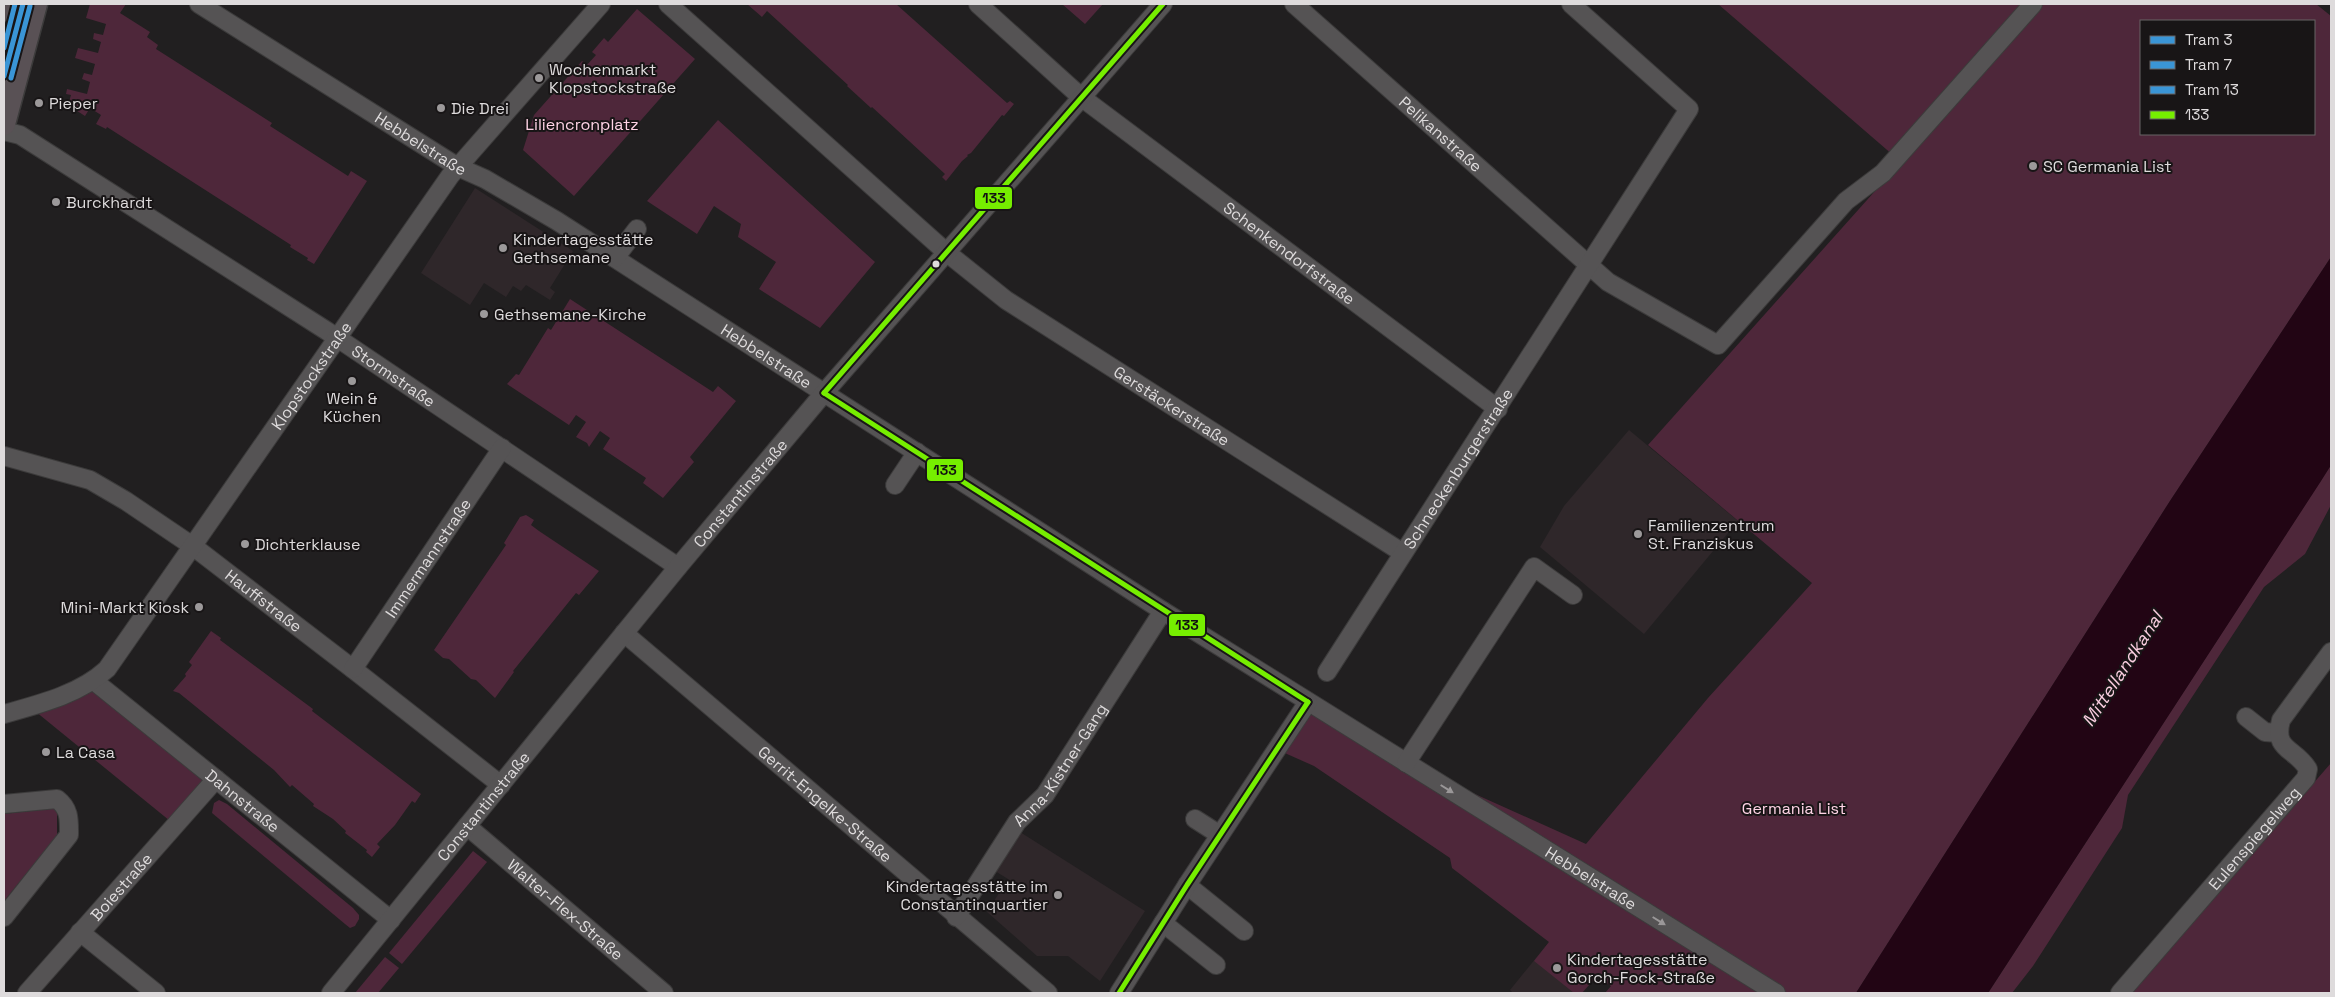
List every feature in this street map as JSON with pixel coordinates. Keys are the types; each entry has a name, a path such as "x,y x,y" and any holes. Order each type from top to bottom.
{"main road":[{"path":"4,10 6,4"},
{"path":"4,124 36,4"}],"street":[{"name":"Hebbelstraße","path":"199,4 458,167 485,179 541,212 1163,611 1776,993"},
{"name":"Klopstockstraße","path":"4,714 60,696 94,681 108,669 450,176 601,4"},
{"name":"Gerstäckerstraße","path":"668,4 946,252 1006,300 1404,553"},
{"name":"Schenkendorfstraße","path":"978,4 1081,97 1498,409"},
{"name":"Constantinstraße","path":"331,993 678,567 824,393 1164,4"},
{"name":"Pelikanstraße","path":"1294,4 1589,264"},
{"name":"Schneckenburgerstraße","path":"1327,672 1498,409 1689,109 1571,4"},
{"path":"1589,264 1608,282 1718,345 1846,201 1883,173 2033,4"},
{"name":"Stormstraße","path":"4,131 20,135 336,338 678,567"},
{"path":"619,261 641,232"},
{"name":"Immermannstraße","path":"353,669 502,448"},
{"path":"896,486 917,452"},
{"name":"Hauffstraße","path":"4,456 90,480 126,501 194,547 353,669 500,786"},
{"path":"1406,763 1534,567 1572,595"},
{"name":"Anna-Kistner-Gang","path":"956,916 1017,822 1046,795 1163,611"},
{"name":"Gerrit-Engelke-Straße","path":"624,633 1048,993"},
{"path":"2246,717 2265,732 2278,733 2280,720 2331,652"},
{"name":"Dahnstraße","path":"94,681 391,920"},
{"path":"1119,993 1186,885 1308,702"},
{"name":"Eulenspiegelweg","path":"2120,993 2306,778 2308,769 2304,762 2280,744 2278,733"},
{"name":"Boiestraße","path":"27,993 216,779"},
{"path":"4,804 56,799 68,813 69,835 4,917"},
{"path":"1195,819 1220,835"},
{"name":"Walter-Flex-Straße","path":"467,826 664,993"},
{"path":"1186,885 1244,931"},
{"path":"1163,923 1216,965"},
{"path":"80,932 156,993"}],"shaded area":[{"name":"Kindertagesstätte Gethsemane","path":"475,188 573,251 550,288 555,292 550,300 526,285 521,291 513,286 506,297 484,283 470,305 421,273"},
{"name":"Familienzentrum St. Franziskus","path":"1629,430 1738,521 1644,634 1540,547 1564,506"},
{"name":"Kindertagesstätte im Constantinquartier","path":"1020,832 1145,911 1100,981 1068,956 1037,956 987,912 1008,879 995,871"},
{"name":"Kindertagesstätte Gorch-Fock-Straße","path":"1549,942 1582,993 1513,993 1510,990"}],"green space":[{"path":"90,4 126,4 120,13 150,32 147,37 158,45 156,49 272,123 270,126 348,176 351,171 367,181 314,264 290,247 291,245 107,127 106,129 96,124 101,115 90,108 85,116 68,105 71,95 66,94 67,89 87,94 90,82 82,79 84,73 92,75 95,64 75,58 78,48 98,53 101,42 93,39 94,33 103,35 106,24 86,18"},
{"path":"747,4 896,4 1007,103 1010,101 1014,104 1004,116 1002,115 946,181 942,177 945,174 767,11 762,17"},
{"path":"1062,4 1103,4 1085,24"},
{"name":"Germania List","path":"1718,4 2316,4 2331,16 2331,257 2170,501 1856,993 1605,993 1611,986 1597,976 1582,993 1574,993 1534,961 1549,942 1452,868 1450,858 1314,766 1278,750 1308,702 1406,763 1586,844 1708,698 1812,583 1648,445 1901,162"},
{"name":"Liliencronplatz","path":"637,9 695,59 574,196 523,150 534,115 582,61 587,65 596,55 592,52 604,38 608,42"},
{"path":"718,120 875,262 820,328 759,289 776,262 738,237 741,224 714,206 697,234 647,201"},
{"path":"570,299 713,392 718,386 736,401 690,457 694,462 663,498 643,483 646,478 603,449 610,438 600,431 589,447 587,443 576,437 586,422 576,415 569,425 507,384 516,374 519,375 548,328 551,330"},
{"path":"2331,465 2331,505 2305,554 2264,587 2128,795 2122,828 2033,966 2012,993 1988,993"},
{"path":"526,515 534,520 531,525 599,571 579,595 576,593 513,671 495,698 476,680 471,679 449,659 443,658 434,650 506,545 504,543 520,517"},
{"path":"211,631 221,638 220,640 313,709 312,711 421,794 415,803 412,801 395,825 377,844 380,847 372,857 366,852 367,850 345,833 346,831 333,819 313,806 314,804 292,785 290,787 274,770 179,693 173,691 186,676 185,674 192,665 189,662"},
{"path":"94,681 216,779 175,825 30,707"},
{"path":"2331,763 2331,993 2124,993 2318,778"},
{"path":"219,800 227,804 353,908 359,915 355,926 350,928 212,813 214,803"},
{"path":"57,808 57,836 4,901 4,814"},
{"path":"473,851 487,862 402,964 389,953"},
{"path":"385,957 399,968 378,993 355,993"}],"water":[{"name":"Mittellandkanal","path":"2331,257 2331,465 2321,481 1988,993 1856,993 2170,501"}],"tram line":[{"name":"13","path":"4,48 15,4"},
{"name":"3","path":"4,76 23,4"},
{"name":"7","path":"11,78 30,6"}],"transit line":[{"name":"133","path":"824,393 1163,4"},
{"name":"133","path":"824,393 1308,702"},
{"name":"133","path":"1119,993 1187,885 1308,702"}],"place":[{"name":"Wochenmarkt Klopstockstraße","path":"539,78"},
{"name":"Pieper","path":"39,103"},
{"name":"Die Drei","path":"441,108"},
{"name":"SC Germania List","path":"2033,166"},
{"name":"Burckhardt","path":"56,202"},
{"name":"Kindertagesstätte Gethsemane","path":"503,248"},
{"name":"Gethsemane-Kirche","path":"484,314"},
{"name":"Wein & Küchen","path":"352,381"},
{"name":"Familienzentrum St. Franziskus","path":"1638,534"},
{"name":"Dichterklause","path":"245,544"},
{"name":"Mini-Markt Kiosk","path":"199,607"},
{"name":"La Casa","path":"46,752"},
{"name":"Kindertagesstätte im Constantinquartier","path":"1058,895"},
{"name":"Kindertagesstätte Gorch-Fock-Straße","path":"1557,968"}]}
